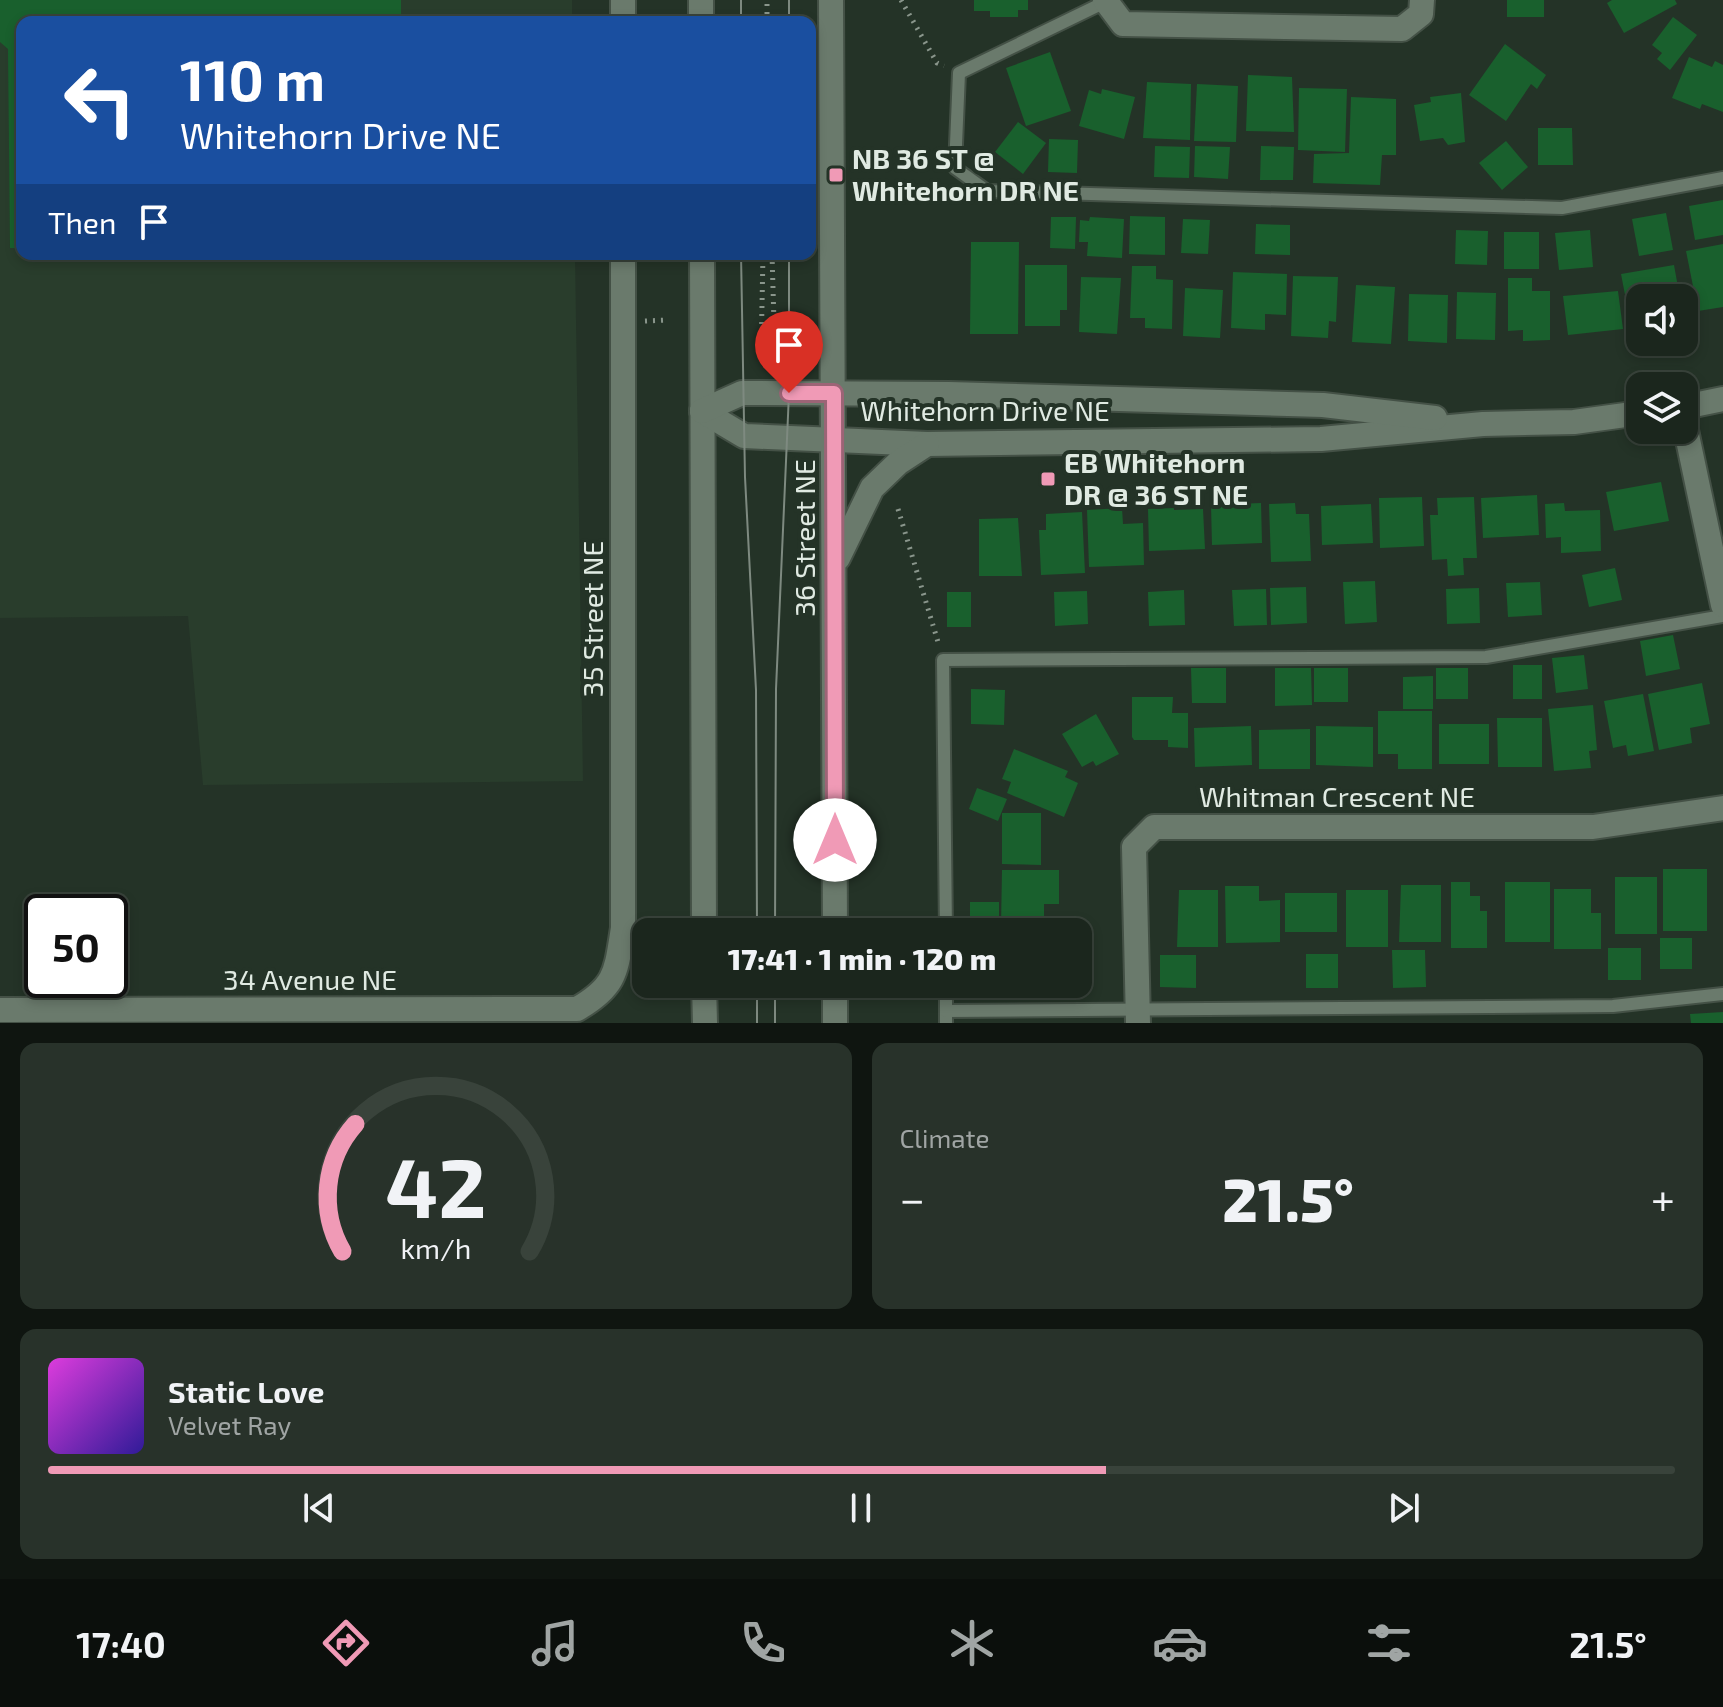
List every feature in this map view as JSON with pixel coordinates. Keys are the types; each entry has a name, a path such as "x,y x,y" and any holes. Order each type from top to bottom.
{"street":[{"name":"36 Street NE","path":"831,0 835,918"},
{"path":"1105,1 1123,24 1402,29 1421,14 1422,0"},
{"name":"35 Street NE","path":"610,983 623,928 623,260"},
{"path":"702,260 704,918"},
{"name":"Whitehorn Drive NE","path":"702,411 742,393 834,393 1323,405 1483,424"},
{"path":"1698,404 1723,399"},
{"name":"Whitehorn Drive NE","path":"702,411 744,436 927,444 1321,439 1483,424 1574,422 1626,415"},
{"path":"835,564 872,488 898,463 927,444"},
{"path":"1689,444 1723,605"},
{"name":"Whitman Crescent NE","path":"1138,1016 1134,847 1154,827 1593,827 1723,808"},
{"name":"34 Avenue NE","path":"0,1010 577,1016 610,983"},
{"path":"704,998 705,1023"},
{"path":"835,998 835,1023"}],"lane":[{"path":"1105,1 959,73 955,168 987,191 1562,208 1723,178"},
{"path":"946,918 943,660 1486,657 1723,616"},
{"path":"946,1017 1613,1006 1723,994"}],"path":[{"path":"901,0 937,63 959,73"},
{"path":"761,356 763,260"},
{"path":"772,260 775,356"},
{"path":"649,321 668,320"},
{"path":"898,509 943,660"}],"shaded area":[{"path":"0,0 572,0 572,16 16,16 16,260 575,260 583,781 203,785 188,616 0,618"}],"building":[{"path":"0,0 401,0 401,16 16,16 16,248 10,248 8,49 0,42"},
{"path":"974,0 1028,0 1028,10 1018,10 1018,17 990,17 990,11 974,11"},
{"path":"1507,0 1544,0 1544,17 1507,17"},
{"path":"1612,0 1675,0 1677,4 1624,33 1607,3"},
{"path":"1673,17 1697,35 1670,70 1657,59 1662,53 1652,45"},
{"path":"1505,44 1546,75 1537,89 1531,84 1506,121 1469,95"},
{"path":"1050,52 1071,111 1026,126 1006,68"},
{"path":"1689,57 1712,67 1715,61 1723,65 1723,112 1702,104 1700,109 1672,98"},
{"path":"1248,75 1292,77 1294,132 1246,131"},
{"path":"1147,82 1191,84 1190,140 1143,138"},
{"path":"1197,84 1238,86 1236,142 1194,141"},
{"path":"1299,88 1347,89 1345,152 1298,150"},
{"path":"1102,89 1135,97 1124,139 1079,126 1089,90 1101,94"},
{"path":"1461,93 1465,142 1448,145 1443,138 1420,141 1414,105 1431,102 1430,97"},
{"path":"1351,97 1396,99 1396,155 1382,155 1380,185 1313,183 1314,154 1349,153"},
{"path":"1018,122 1046,143 1023,174 995,152"},
{"path":"1538,128 1572,128 1573,165 1538,165"},
{"path":"1049,139 1078,140 1077,173 1048,172"},
{"path":"1506,141 1528,167 1502,190 1479,163"},
{"path":"1155,146 1190,147 1189,178 1154,177"},
{"path":"1195,146 1230,147 1228,179 1194,177"},
{"path":"1261,146 1294,147 1293,180 1260,180"},
{"path":"1723,200 1723,235 1695,240 1689,206"},
{"path":"1666,213 1673,250 1639,256 1632,219"},
{"path":"1130,216 1165,217 1165,255 1129,254"},
{"path":"1051,217 1076,217 1075,249 1050,248"},
{"path":"1090,217 1124,219 1122,258 1087,256 1088,242 1079,242 1080,220 1089,221"},
{"path":"1183,219 1210,220 1208,254 1181,253"},
{"path":"1256,224 1290,225 1290,255 1255,254"},
{"path":"1456,230 1488,231 1487,265 1455,264"},
{"path":"1590,230 1593,267 1559,270 1555,233"},
{"path":"1504,232 1539,232 1539,269 1504,269"},
{"path":"971,242 1019,242 1018,334 970,334"},
{"path":"1723,244 1723,307 1698,311 1698,284 1693,284 1686,251"},
{"path":"1025,265 1067,265 1067,310 1060,310 1060,326 1025,326"},
{"path":"1674,265 1677,284 1626,284 1626,300 1621,274"},
{"path":"1132,266 1156,266 1156,279 1173,280 1172,329 1145,328 1145,318 1130,318"},
{"path":"1233,272 1287,274 1286,315 1265,314 1265,330 1231,328"},
{"path":"1293,276 1338,277 1336,322 1329,321 1328,338 1291,336"},
{"path":"1081,277 1121,278 1117,334 1079,332"},
{"path":"1508,278 1532,278 1532,291 1550,291 1550,340 1523,341 1523,330 1508,331"},
{"path":"1356,285 1395,287 1391,344 1352,342"},
{"path":"1185,288 1223,290 1220,338 1183,336"},
{"path":"1618,291 1623,329 1568,335 1563,296"},
{"path":"1457,292 1496,293 1495,340 1456,339"},
{"path":"1409,294 1448,295 1447,343 1408,341"},
{"path":"1661,482 1669,521 1614,531 1606,492"},
{"path":"1537,495 1539,535 1483,538 1481,498"},
{"path":"1422,497 1424,546 1380,548 1379,498"},
{"path":"1474,497 1477,558 1463,558 1464,575 1448,576 1447,559 1432,560 1430,515 1438,515 1437,498"},
{"path":"1261,503 1262,543 1212,545 1211,505"},
{"path":"1295,503 1296,514 1309,514 1311,561 1271,562 1269,504"},
{"path":"1564,503 1565,511 1600,510 1601,551 1561,553 1561,537 1546,538 1545,504"},
{"path":"1371,504 1373,543 1322,545 1321,506"},
{"path":"1122,508 1123,524 1143,523 1144,565 1089,567 1087,510"},
{"path":"1148,509 1203,509 1205,549 1149,551"},
{"path":"1082,512 1085,573 1041,575 1039,530 1046,530 1046,514"},
{"path":"1018,518 1022,576 979,576 979,519"},
{"path":"1615,568 1622,600 1589,607 1582,575"},
{"path":"1375,581 1377,622 1345,624 1343,582"},
{"path":"1540,582 1542,615 1508,617 1506,583"},
{"path":"1306,587 1307,623 1271,625 1270,588"},
{"path":"1479,588 1480,623 1447,624 1446,589"},
{"path":"1266,589 1267,625 1234,626 1232,590"},
{"path":"1184,590 1185,625 1149,626 1148,592"},
{"path":"1087,591 1088,624 1055,626 1054,592"},
{"path":"947,592 971,592 971,627 947,627"},
{"path":"1673,635 1680,669 1646,676 1640,641"},
{"path":"1584,655 1588,689 1556,693 1552,658"},
{"path":"1513,665 1542,665 1542,699 1513,699"},
{"path":"1191,668 1226,668 1226,703 1192,703"},
{"path":"1275,668 1311,668 1312,705 1275,706"},
{"path":"1314,668 1348,668 1348,702 1314,702"},
{"path":"1436,668 1468,668 1468,699 1436,699"},
{"path":"1433,676 1433,709 1403,709 1403,677"},
{"path":"1702,683 1710,724 1690,728 1692,743 1659,750 1648,694"},
{"path":"971,689 1005,690 1004,725 971,724"},
{"path":"1643,694 1654,751 1628,756 1626,745 1613,748 1604,701"},
{"path":"1132,697 1173,697 1172,713 1188,713 1188,748 1168,747 1168,740 1134,740"},
{"path":"1593,705 1597,750 1589,751 1591,768 1554,771 1548,709"},
{"path":"1378,711 1432,711 1432,769 1398,769 1398,754 1378,754"},
{"path":"1096,714 1119,754 1096,766 1093,761 1082,767 1062,734"},
{"path":"1497,718 1542,718 1542,767 1498,767"},
{"path":"1439,724 1489,724 1489,764 1439,764"},
{"path":"1251,726 1252,765 1195,767 1194,728"},
{"path":"1316,726 1373,727 1373,767 1316,765"},
{"path":"1310,729 1310,769 1259,769 1259,730"},
{"path":"1014,749 1068,771 1065,777 1078,783 1064,817 1007,793 1011,782 1002,779"},
{"path":"977,788 1007,799 998,821 969,809"},
{"path":"1002,813 1041,813 1041,865 1002,864"},
{"path":"1663,869 1707,869 1707,931 1663,931"},
{"path":"1002,870 1059,870 1059,904 1044,904 1044,918 1001,918"},
{"path":"1615,877 1657,877 1657,934 1615,934"},
{"path":"1451,882 1470,882 1470,896 1480,896 1480,911 1487,911 1487,948 1451,948"},
{"path":"1505,882 1550,882 1550,942 1505,942"},
{"path":"1401,885 1441,885 1441,942 1399,942"},
{"path":"1225,886 1259,886 1259,901 1280,900 1280,942 1226,943"},
{"path":"1554,889 1591,889 1591,913 1601,913 1601,949 1554,949"},
{"path":"1179,890 1218,890 1218,947 1177,947"},
{"path":"1346,890 1388,890 1388,947 1346,947"},
{"path":"1285,893 1337,893 1337,932 1285,932"},
{"path":"970,902 999,902 999,918 970,918"},
{"path":"1660,938 1692,938 1692,969 1660,969"},
{"path":"1608,948 1641,948 1641,980 1608,980"},
{"path":"1392,950 1425,950 1426,987 1393,988"},
{"path":"1306,954 1338,954 1338,988 1306,988"},
{"path":"1160,955 1196,955 1196,988 1160,987"},
{"path":"1723,1012 1723,1023 1691,1023 1690,1014"}],"tram line":[{"path":"741,0 741,16"},
{"path":"789,0 789,16"},
{"path":"741,260 745,477 756,690 757,918"},
{"path":"775,918 776,689 789,393 789,260"},
{"path":"757,998 757,1023"},
{"path":"775,998 775,1023"}],"place":[{"name":"NB 36 ST @ Whitehorn DR NE","path":"836,175"},
{"name":"EB Whitehorn DR @ 36 ST NE","path":"1048,479"}],"route":[{"path":"789,393 834,393 835,840"}]}
